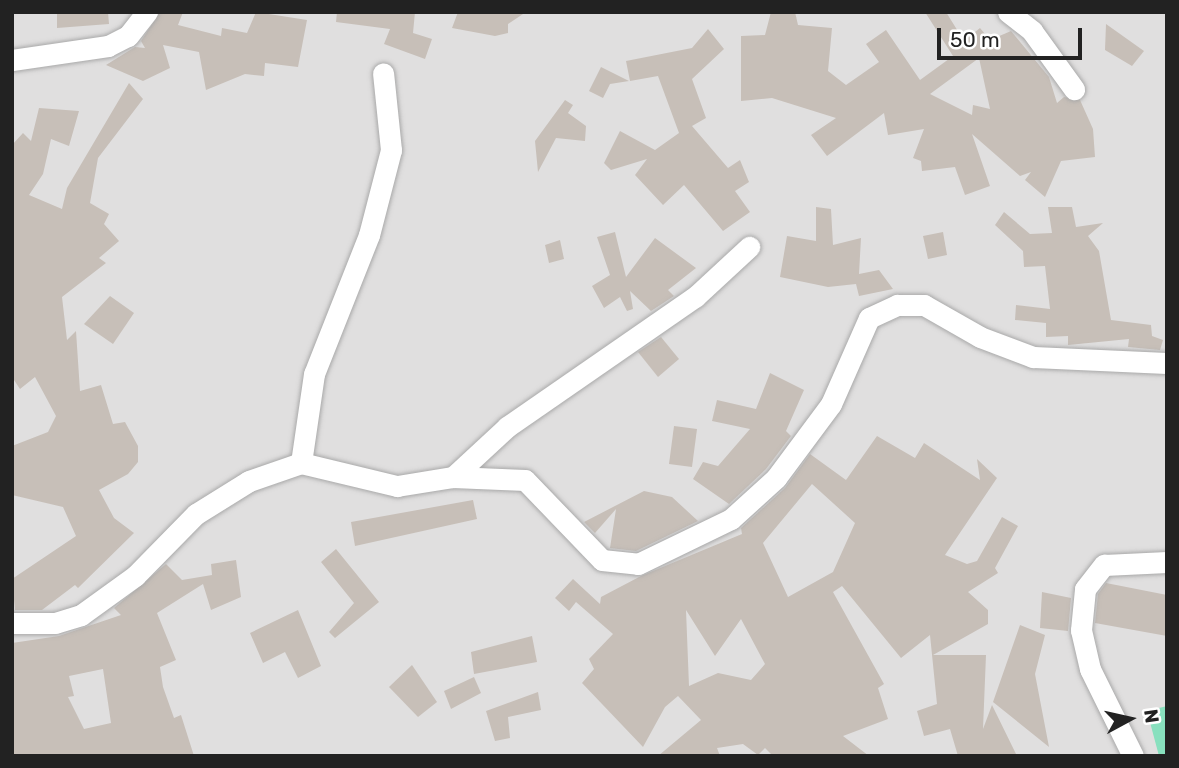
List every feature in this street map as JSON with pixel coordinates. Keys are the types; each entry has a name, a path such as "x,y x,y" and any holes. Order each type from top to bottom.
{"street":[{"path":"12,60 108,46 128,36 147,12"},
{"path":"1007,12 1032,31 1074,89"},
{"path":"301,463 314,374 369,235 391,150 383,73"},
{"path":"453,477 507,427 695,297 749,247"},
{"path":"12,623 55,622 81,615 135,576 196,513 249,481 301,463 397,486 453,477 525,480 603,560 638,564 731,519 776,478 831,404 857,337 869,318 882,310 923,305 980,337 1033,356 1167,363"},
{"path":"1133,756 1090,669 1081,630 1084,589 1104,565 1167,562"}],"shaded area":[{"path":"12,12 1167,12 1167,756 12,756"}],"green space":[{"path":"1167,706 1167,756 1159,756 1147,711"}],"building":[{"path":"57,12 108,12 109,24 57,28"},
{"path":"160,12 183,12 178,25 221,36 222,28 247,33 256,12 307,20 298,67 265,63 264,76 245,74 206,90 199,52 163,45 170,68 143,81 106,65 135,47 145,48 141,41"},
{"path":"337,12 415,12 413,33 432,39 425,59 384,44 390,29 336,22"},
{"path":"458,12 526,12 508,24 508,33 495,36 452,28"},
{"path":"771,12 795,12 798,25 832,28 828,71 846,85 879,62 866,44 886,30 920,80 953,56 925,12 946,12 964,41 980,28 990,40 1011,31 1049,77 1057,103 1064,97 1080,100 1093,129 1095,157 1061,161 1045,197 1025,180 1031,172 1020,176 972,134 990,186 965,195 955,167 922,171 921,161 913,158 924,129 888,135 884,113 827,156 811,135 836,118 772,98 741,101 741,36 765,35","holes":["979,58 990,109 973,105 972,115 930,94"]},
{"path":"1106,24 1144,51 1132,66 1105,50"},
{"path":"708,29 724,49 692,79 706,118 692,126 728,168 740,160 749,182 735,191 750,212 723,231 684,185 663,205 635,175 647,159 611,170 604,163 620,131 655,150 679,133 658,76 630,81 626,61 692,48"},
{"path":"601,67 629,81 610,84 603,98 589,91"},
{"path":"129,83 143,99 98,158 90,203 109,214 104,224 119,241 99,258 106,263 62,297 67,340 76,331 80,391 101,385 113,424 125,422 138,446 138,462 128,474 99,490 114,518 134,533 78,588 75,585 42,610 15,610 12,579 76,536 63,507 12,495 12,446 48,432 56,416 35,377 20,389 12,377 12,145 23,133 31,141 39,108 79,111 69,146 51,139 43,174 29,195 62,209 67,188"},
{"path":"565,100 573,105 568,113 586,126 585,141 556,138 538,172 535,141"},
{"path":"816,207 831,209 833,245 861,238 859,274 879,270 893,289 859,296 856,284 828,287 780,277 787,236 816,241"},
{"path":"1048,207 1072,207 1076,227 1103,223 1088,236 1099,251 1111,320 1151,325 1152,336 1163,340 1160,350 1128,347 1129,339 1068,345 1068,336 1046,337 1046,323 1015,320 1016,305 1050,309 1045,266 1024,267 1023,251 995,225 1004,212 1030,234 1052,233"},
{"path":"615,232 626,277 655,238 696,268 668,290 674,296 651,311 630,291 633,309 627,311 620,297 604,308 592,286 610,275 597,237"},
{"path":"943,232 947,255 928,259 923,236"},
{"path":"560,240 564,259 549,263 545,245"},
{"path":"110,296 134,313 113,344 84,324"},
{"path":"661,337 679,359 658,377 638,352"},
{"path":"770,373 804,390 786,431 791,436 766,469 729,504 693,479 703,462 718,466 750,429 712,421 717,400 756,409"},
{"path":"674,426 697,429 692,467 669,464"},
{"path":"877,436 915,458 924,443 980,480 977,459 997,478 945,555 967,564 977,561 1002,517 1018,526 995,568 998,573 968,592 988,610 988,624 933,655 986,655 983,729 992,705 1017,756 958,756 950,729 924,736 917,711 937,704 930,635 901,658 842,586 833,592 884,684 878,688 888,719 843,736 869,756 773,756 765,748 758,755 743,744 717,748 720,756 658,756 701,720 678,696 665,707 643,747 582,683 594,669 589,659 613,634 576,602 569,611 555,598 573,579 600,604 601,597 641,576 742,534 741,528 785,488 810,454 846,480","holes":["812,484 855,523 833,572 788,597 763,543","686,610 715,656 741,619 765,664 751,680 718,673 689,686"]},
{"path":"644,491 672,497 698,521 636,551 610,548 616,509 595,533 584,522"},
{"path":"473,500 477,519 355,546 351,522"},
{"path":"336,549 379,602 335,638 329,632 354,603 321,562"},
{"path":"236,560 241,597 211,610 203,584 157,613 176,660 160,667 163,687 174,718 181,715 194,756 12,756 12,643 59,636 121,615 114,608 166,564 182,580 212,575 211,564","holes":["103,669 111,723 84,729 68,697 74,696 69,676"]},
{"path":"1106,583 1167,595 1167,636 1095,623 1098,594"},
{"path":"1042,592 1071,598 1068,631 1040,628"},
{"path":"298,610 321,666 298,678 285,652 263,663 250,633"},
{"path":"1020,625 1045,635 1035,674 1049,747 993,702"},
{"path":"532,636 537,662 474,674 471,652"},
{"path":"412,665 437,702 418,717 389,687"},
{"path":"474,677 481,693 451,709 444,691"},
{"path":"538,692 541,710 508,717 510,738 495,741 486,711"}]}
